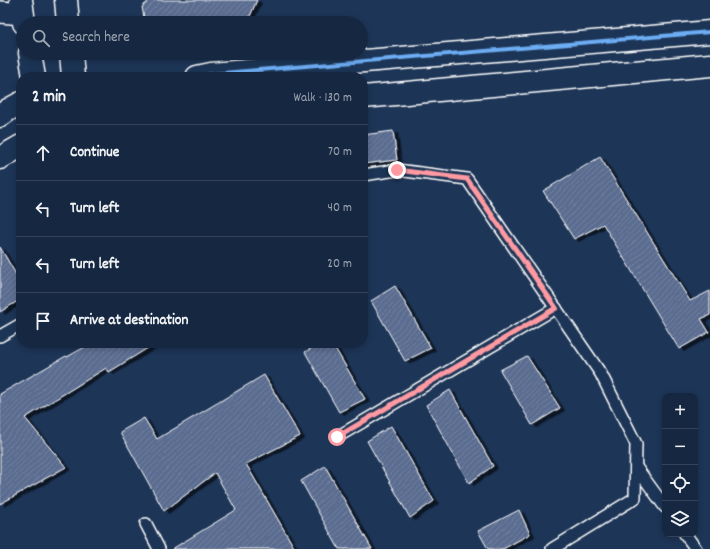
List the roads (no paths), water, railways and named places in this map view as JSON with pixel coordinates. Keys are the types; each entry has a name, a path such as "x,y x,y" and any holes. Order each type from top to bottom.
{"street":[{"path":"66,0 67,16"},
{"path":"0,12 23,12"},
{"path":"242,72 710,32"},
{"path":"615,40 618,74"},
{"path":"31,60 33,72"},
{"path":"72,60 73,72"},
{"path":"368,97 710,65"},
{"path":"0,116 16,106"},
{"path":"0,158 16,149"}],"lane":[{"path":"368,174 397,170 467,179 601,374 636,444 635,498 552,549"},
{"path":"337,437 556,308"},
{"path":"0,336 16,327"},
{"path":"636,467 662,503"},
{"path":"146,524 159,549"},
{"path":"687,537 696,549"}]}
